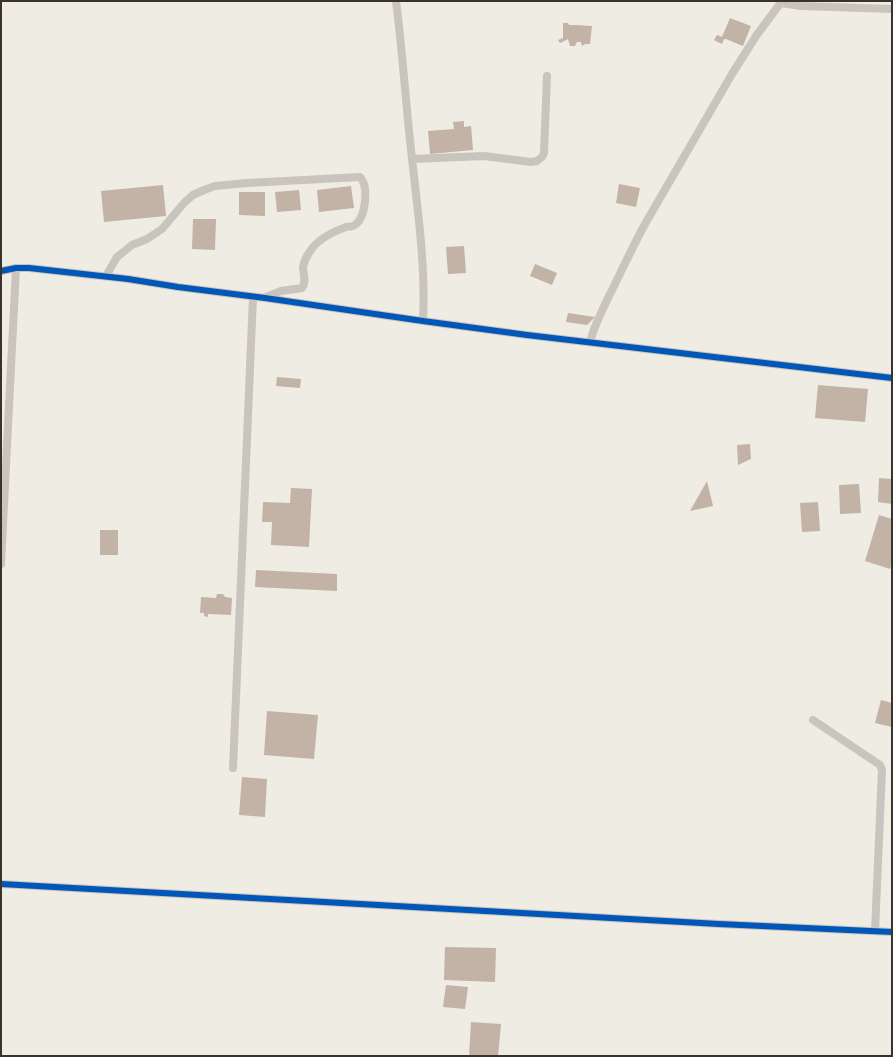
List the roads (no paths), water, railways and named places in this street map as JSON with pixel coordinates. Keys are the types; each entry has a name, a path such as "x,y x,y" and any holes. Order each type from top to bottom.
{"street":[{"path":"396,1 412,159 419,211 424,283 423,321"},
{"path":"590,342 592,333 644,224 732,74 756,36 782,2 801,6 892,9"},
{"path":"412,159 484,156 531,162 542,158 544,153 547,76"},
{"path":"106,276 117,257 132,245 147,239 162,229 184,203 193,195 204,190 215,186 247,183 360,177 365,186 366,195 363,211 359,221 354,226 347,227 322,238 314,244 308,253 303,266 304,283 302,288 281,292 265,298"},
{"path":"1,271 16,268 30,268 106,276 423,321 892,378"},
{"path":"1,564 16,268"},
{"path":"233,768 254,297"},
{"path":"813,720 880,765 882,770 875,931"},
{"path":"1,884 719,924 892,932"}]}
